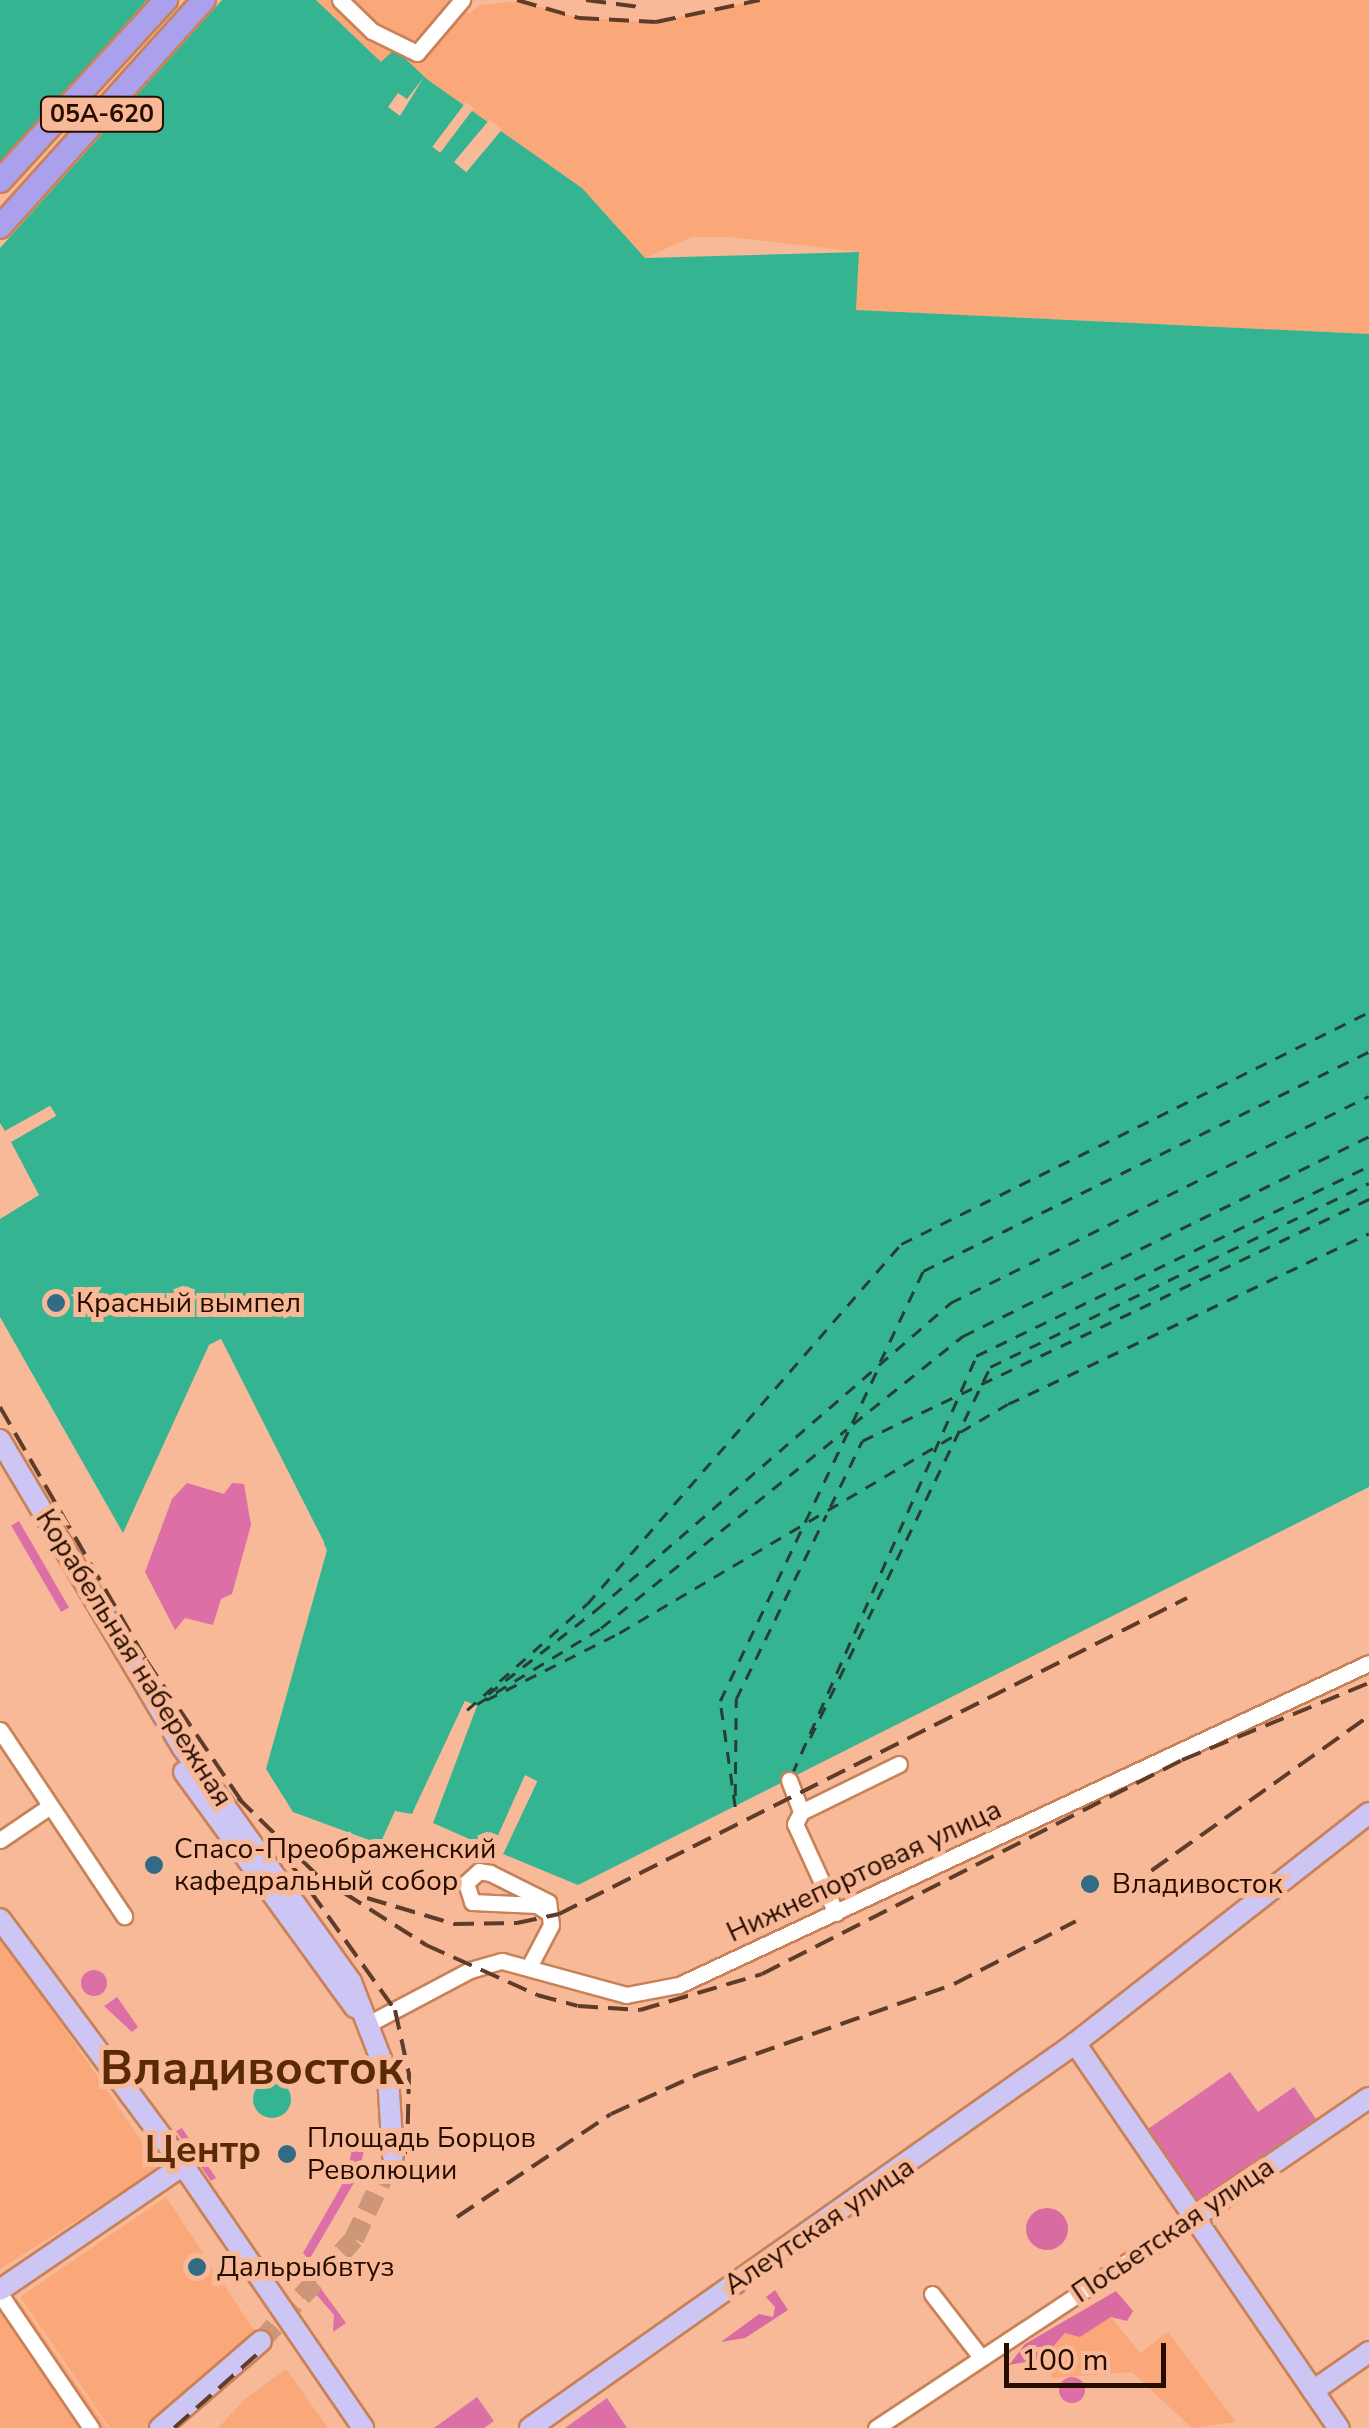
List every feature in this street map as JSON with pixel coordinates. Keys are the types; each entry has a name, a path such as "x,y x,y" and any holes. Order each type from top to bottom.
{"highway":[{"name":"05А-620","path":"0,181 166,0"},
{"name":"05А-620","path":"0,227 204,0"}],"main road":[{"name":"Корабельная набережная","path":"0,1440 184,1748 351,1982 370,2023 392,2094 393,2156"},
{"name":"Корабельная набережная","path":"0,1462 173,1756 339,1990 370,2023"},
{"name":"Алеутская улица","path":"530,2428 1076,2043 1216,1929 1369,1813"},
{"path":"0,1919 182,2166 362,2428"},
{"path":"1076,2043 1192,2219 1339,2428"},
{"name":"Посьетская улица","path":"1192,2219 1369,2098"},
{"path":"0,2292 182,2166"},
{"path":"160,2428 262,2341"},
{"path":"1313,2391 1369,2352"}],"street":[{"path":"340,0 372,31 417,52 462,0"},
{"name":"Нижнепортовая улица","path":"370,2023 476,1968 502,1962 530,1965 614,1994 647,1994 836,1913 1369,1662"},
{"path":"0,1730 124,1916"},
{"path":"836,1913 795,1824 801,1812 899,1764"},
{"path":"789,1780 801,1812"},
{"path":"0,1840 50,1806"},
{"path":"530,1965 546,1940 548,1913 540,1895 479,1871 468,1878 464,1890 472,1902 538,1905 548,1913"},
{"name":"Посьетская улица","path":"876,2428 1192,2219"},
{"path":"0,2292 90,2428"},
{"path":"932,2294 980,2356"}],"shaded area":[{"path":"0,0 316,0 381,62 395,49 428,80 582,188 645,258 859,252 856,310 1369,334 1369,1487 578,1885 503,1854 537,1782 525,1776 492,1849 433,1823 475,1706 465,1701 412,1814 395,1811 380,1844 293,1812 266,1769 327,1550 221,1339 209,1345 123,1533 0,1317 0,1219 39,1195 11,1142 56,1115 50,1106 5,1131 0,1123"},
{"path":"316,0 455,0 469,14 480,5 519,1 579,18 656,22 760,0 1369,0 1369,334 856,310 859,252 729,237 692,237 645,258 581,187 428,80 395,49 381,63"},
{"path":"187,1483 224,1494 232,1483 244,1484 251,1525 232,1594 221,1599 213,1625 185,1618 175,1630 145,1572 172,1499"},
{"path":"19,1521 69,1608 61,1612 11,1526"},
{"path":"0,1934 160,2168 0,2269"},
{"path":"94,1970 103,1974 107,1983 103,1992 94,1996 85,1992 81,1983 85,1974"},
{"path":"117,1997 138,2027 132,2032 104,2006"},
{"path":"1230,2072 1258,2112 1294,2087 1316,2119 1197,2202 1148,2129"},
{"path":"272,2080 285,2086 291,2099 285,2112 272,2118 259,2112 253,2099 259,2086"},
{"path":"182,2128 216,2178 211,2181 176,2131"},
{"path":"353,2142 365,2146 358,2176 309,2260 303,2253 347,2176"},
{"path":"166,2197 261,2341 155,2428 110,2428 20,2297"},
{"path":"1047,2208 1062,2214 1068,2229 1062,2244 1047,2250 1032,2244 1026,2229 1032,2214"},
{"path":"308,2271 346,2323 333,2332 334,2315 308,2285"},
{"path":"775,2290 788,2310 745,2338 721,2342 759,2314 773,2317 775,2307 766,2297"},
{"path":"1116,2291 1133,2311 1127,2321 1111,2317 1080,2337 1065,2333 1042,2359 1009,2365 1025,2344"},
{"path":"17,2298 107,2428 0,2428 0,2311"},
{"path":"1111,2317 1140,2353 1168,2332 1236,2422 1192,2428 1132,2372 1051,2378 1054,2335"},
{"path":"286,2369 328,2428 218,2428 244,2400"},
{"path":"1072,2377 1082,2380 1082,2400 1072,2403 1062,2400 1059,2390 1062,2380"},
{"path":"477,2397 494,2421 484,2428 434,2428"},
{"path":"607,2398 627,2428 565,2428"}],"pier":[{"path":"147,0 222,0 0,248 0,164"},
{"path":"424,77 400,116 388,107 398,93 407,99"},
{"path":"466,102 474,108 440,153 432,147"},
{"path":"490,119 502,129 466,172 454,162"},
{"path":"50,1106 56,1116 11,1142 49,1114 5,1131"},
{"path":"221,1339 324,1542 323,1564 319,1544 217,1343 212,1351 209,1345"},
{"path":"465,1701 477,1706 433,1823 469,1708 412,1814"},
{"path":"525,1775 537,1781 503,1854 527,1782 492,1849"}],"ferry route":[{"path":"467,1710 587,1604 901,1244 1369,1012"},
{"path":"880,1362 923,1271 1369,1052"},
{"path":"488,1694 596,1610 950,1303 1369,1096"},
{"path":"853,1424 963,1336 1369,1136"},
{"path":"792,1774 976,1356 1369,1166"},
{"path":"810,1738 990,1367 1369,1183"},
{"path":"830,1507 862,1441 1369,1199"},
{"path":"486,1700 619,1633 1008,1404 1369,1233"},
{"path":"735,1807 720,1701 877,1370"},
{"path":"477,1704 601,1628 847,1429"},
{"path":"735,1796 736,1699 826,1515"}],"tunnel":[{"path":"261,2341 354,2239 393,2156"}],"railway":[{"path":"517,0 579,18 656,22 760,0"},
{"path":"586,0 640,7"},
{"path":"0,1407 146,1660 247,1809"},
{"path":"367,1898 454,1924 517,1923 559,1914 1187,1598"},
{"path":"238,1798 319,1877 426,1945 537,1995 578,2006 640,2010 762,1974 1182,1760 1369,1683"},
{"path":"1127,1888 1369,1716"},
{"path":"293,1867 395,2010 409,2074 407,2158"},
{"path":"457,2217 611,2114 699,2074 954,1984 1076,1921"},
{"path":"174,2428 263,2349"}],"place":[{"name":"Красный вымпел","path":"56,1303"},
{"name":"Спасо-Преображенский кафедральный собор","path":"154,1865"},
{"name":"Владивосток","path":"1090,1884"},
{"name":"Площадь Борцов Революции","path":"287,2154"},
{"name":"Дальрыбвтуз","path":"197,2267"}],"district":[{"name":"Владивосток","path":"252,2069"},
{"name":"Центр","path":"203,2150"}]}
